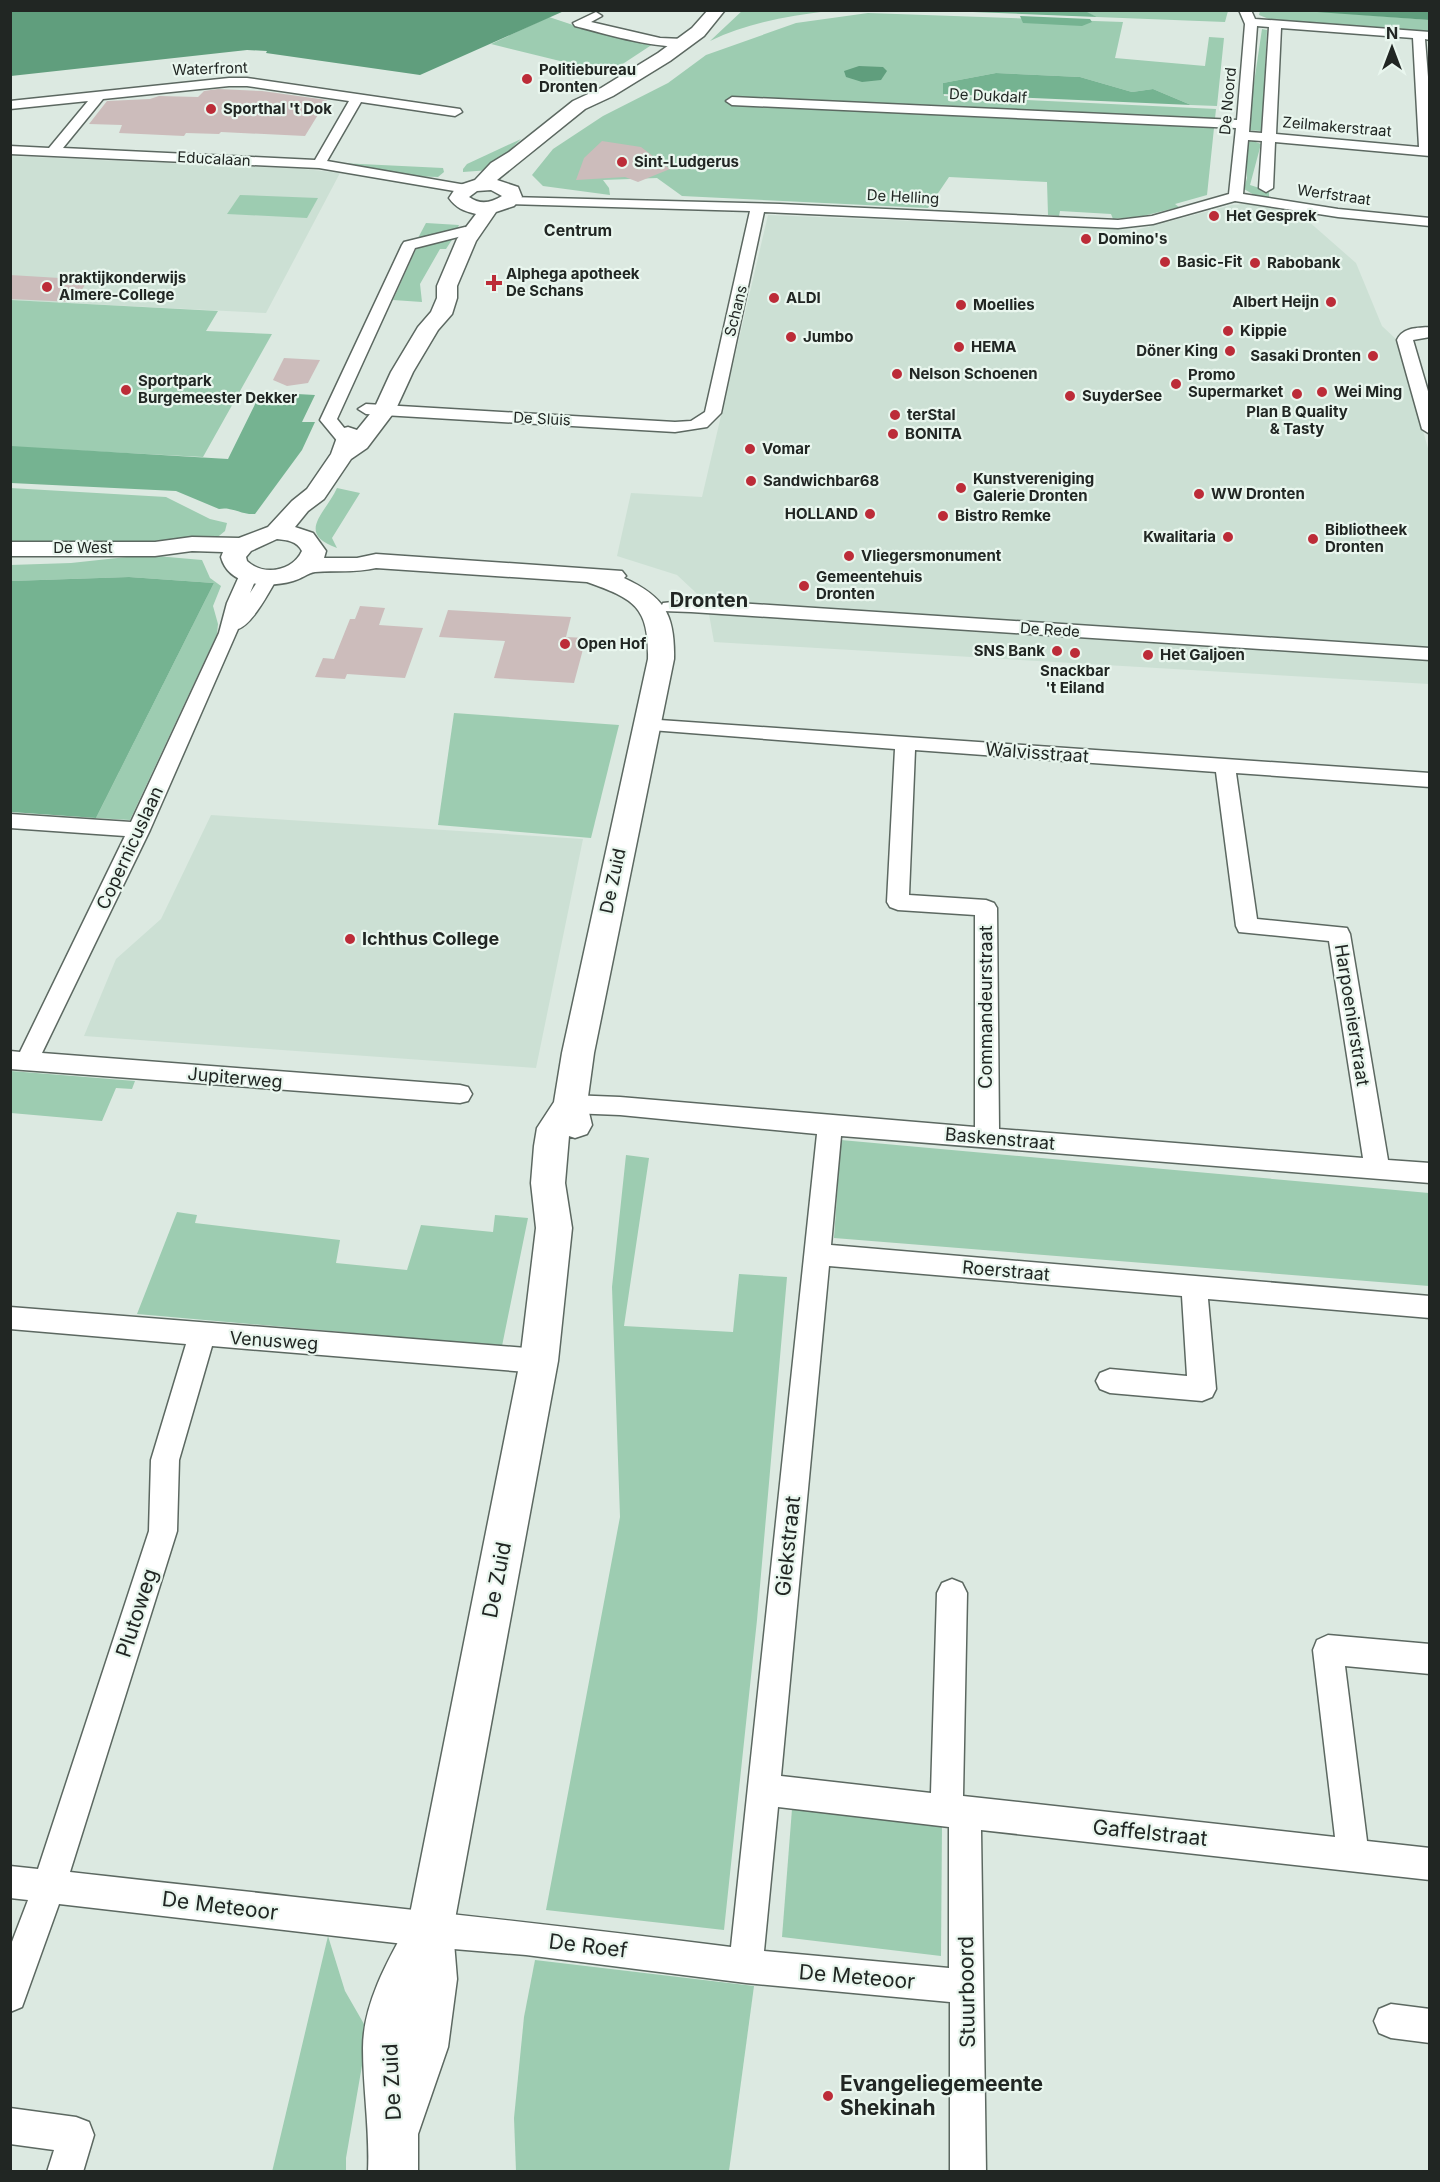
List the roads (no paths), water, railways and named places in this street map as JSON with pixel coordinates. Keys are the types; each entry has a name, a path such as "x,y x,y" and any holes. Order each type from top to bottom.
{"street":[{"path":"344,446 328,420 409,245 466,235 478,227 486,195 516,156 555,125 591,108 608,92 683,43 698,32 717,10"},
{"path":"1247,15 1275,23 1424,35 1428,152"},
{"name":"De Noord","path":"1235,197 1242,129 1247,15"},
{"path":"596,16 579,24 660,42 683,43"},
{"path":"1266,188 1275,23"},
{"name":"Waterfront","path":"10,105 247,82 456,112"},
{"path":"53,152 100,95"},
{"path":"319,164 356,99"},
{"name":"De Dukdalf","path":"732,101 1242,129"},
{"name":"Zeilmakerstraat","path":"1242,129 1270,138 1428,152"},
{"name":"Educalaan","path":"10,150 319,164 416,182 438,190 486,195"},
{"name":"De Helling","path":"486,195 567,201 1118,224 1153,220 1235,197"},
{"name":"Werfstraat","path":"1235,197 1338,213 1430,222"},
{"name":"Schans","path":"713,413 758,209"},
{"path":"300,546 251,539 248,564 290,574 314,509 316,494 344,446 358,443 375,410 397,387 402,372 429,327 441,314 447,298 447,286 466,235"},
{"path":"1430,332 1406,337 1406,346 1430,429"},
{"name":"De Sluis","path":"375,410 687,427 704,422 713,413"},
{"name":"De Zuid","path":"300,546 357,565 376,561 621,577 633,580 681,607 676,618 676,634 661,659"},
{"name":"De West","path":"10,549 155,549 248,564"},
{"name":"Copernicuslaan","path":"19,1061 139,830 228,633 252,604 248,564"},
{"name":"De Zuid","path":"394,2153 424,2047 434,1979 430,1930 538,1361 554,1228 566,1202 575,1125 570,1104 588,1000 645,725 661,659 661,632 650,607 618,584 592,575"},
{"name":"De Rede","path":"681,607 1430,654"},
{"name":"Walvisstraat","path":"645,725 1430,780"},
{"name":"Commandeurstraat","path":"906,744 898,902 986,908 987,1138"},
{"name":"Harpoenierstraat","path":"1225,766 1247,926 1339,934 1377,1168"},
{"path":"10,821 139,830"},
{"name":"Jupiterweg","path":"19,1061 460,1094"},
{"name":"Baskenstraat","path":"570,1104 620,1106 1430,1173"},
{"name":"Giekstraat","path":"746,1966 830,1125"},
{"name":"Roerstraat","path":"817,1254 1430,1307"},
{"path":"1110,1381 1202,1389 1194,1287"},
{"name":"Venusweg","path":"10,1318 538,1361"},
{"name":"Plutoweg","path":"10,1995 49,1887 163,1531 165,1460 202,1335"},
{"path":"952,1593 956,1811"},
{"path":"1353,1856 1328,1650 1430,1659"},
{"name":"Gaffelstraat","path":"764,1790 1430,1864"},
{"name":"Stuurboord","path":"956,1811 967,1987 968,2172"},
{"name":"De Meteoor","path":"10,1882 430,1930"},
{"name":"De Roef","path":"430,1930 526,1938 746,1966"},
{"name":"De Meteoor","path":"746,1966 967,1987"},
{"path":"1391,2021 1430,2026"},
{"path":"10,2126 76,2135 65,2172"}],"place":[{"name":"Politiebureau Dronten","path":"527,79"},
{"name":"Sporthal 't Dok","path":"211,109"},
{"name":"Sint-Ludgerus","path":"622,162"},
{"name":"Het Gesprek","path":"1214,216"},
{"name":"Domino's","path":"1086,239"},
{"name":"Basic-Fit","path":"1165,262"},
{"name":"Rabobank","path":"1255,263"},
{"name":"Alphega apotheek De Schans","path":"494,283"},
{"name":"praktijkonderwijs Almere-College","path":"47,287"},
{"name":"ALDI","path":"774,298"},
{"name":"Albert Heijn","path":"1331,302"},
{"name":"Moellies","path":"961,305"},
{"name":"Kippie","path":"1228,331"},
{"name":"Jumbo","path":"791,337"},
{"name":"HEMA","path":"959,347"},
{"name":"Döner King","path":"1230,351"},
{"name":"Sasaki Dronten","path":"1373,356"},
{"name":"Nelson Schoenen","path":"897,374"},
{"name":"Promo Supermarket","path":"1176,384"},
{"name":"Sportpark Burgemeester Dekker","path":"126,390"},
{"name":"Wei Ming","path":"1322,392"},
{"name":"Plan B Quality & Tasty","path":"1297,394"},
{"name":"SuyderSee","path":"1070,396"},
{"name":"terStal","path":"895,415"},
{"name":"BONITA","path":"893,434"},
{"name":"Vomar","path":"750,449"},
{"name":"Sandwichbar68","path":"751,481"},
{"name":"Kunstvereniging Galerie Dronten","path":"961,488"},
{"name":"WW Dronten","path":"1199,494"},
{"name":"HOLLAND","path":"870,514"},
{"name":"Bistro Remke","path":"943,516"},
{"name":"Kwalitaria","path":"1228,537"},
{"name":"Bibliotheek Dronten","path":"1313,539"},
{"name":"Vliegersmonument","path":"849,556"},
{"name":"Gemeentehuis Dronten","path":"804,586"},
{"name":"Open Hof","path":"565,644"},
{"name":"SNS Bank","path":"1057,651"},
{"name":"Snackbar 't Eiland","path":"1075,653"},
{"name":"Het Galjoen","path":"1148,655"},
{"name":"Ichthus College","path":"350,939"},
{"name":"Evangeliegemeente Shekinah","path":"828,2096"}],"district":[{"name":"Centrum","path":"578,230"},
{"name":"Dronten","path":"709,600"}]}
